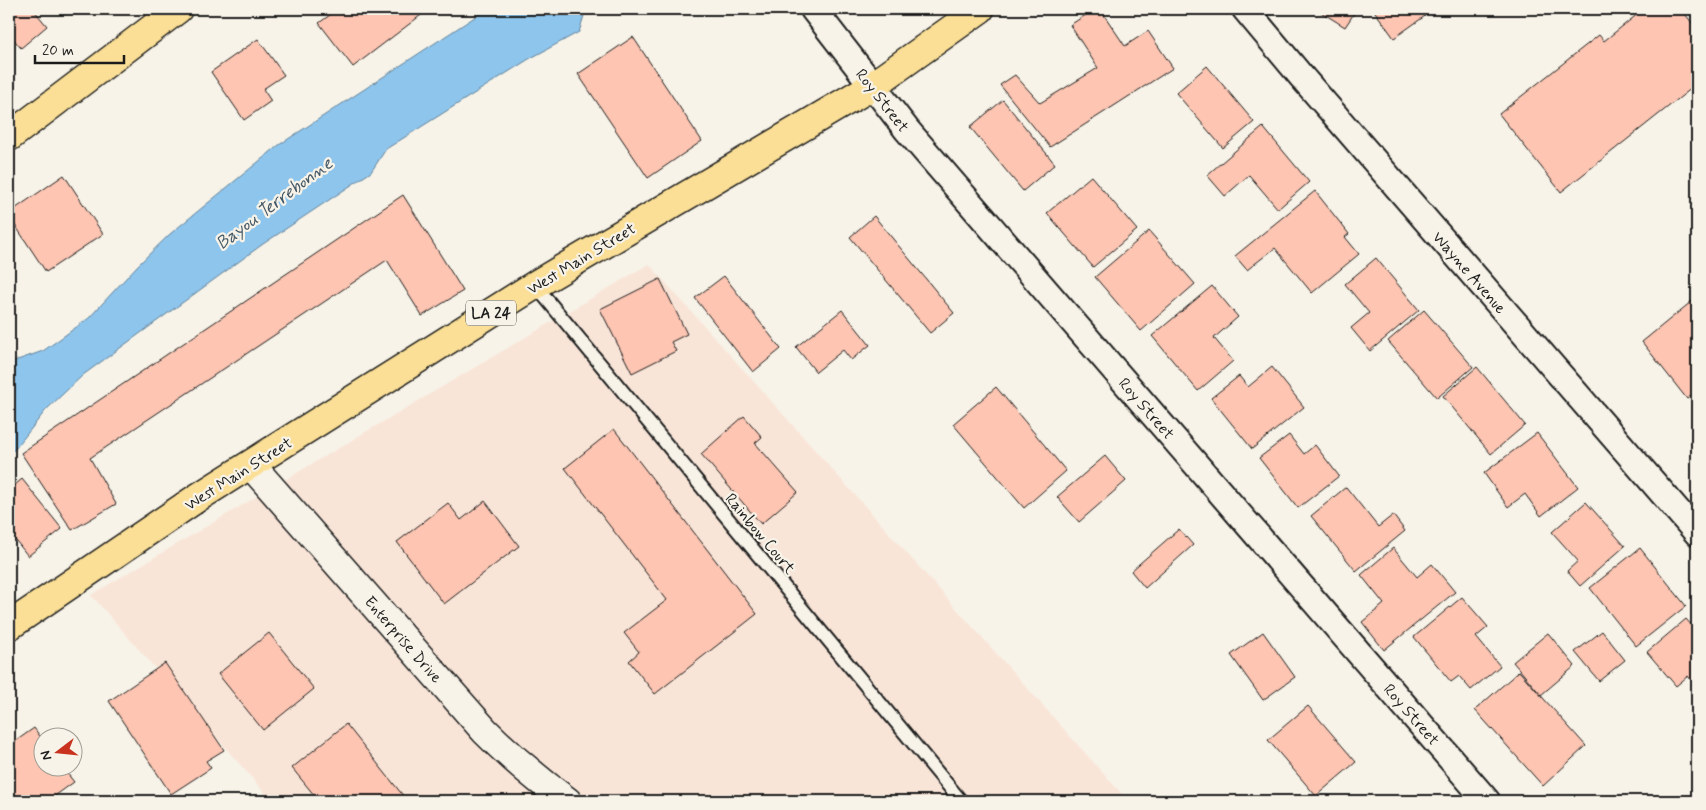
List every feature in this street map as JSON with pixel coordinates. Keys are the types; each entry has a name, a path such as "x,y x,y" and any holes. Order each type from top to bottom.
{"main road":[{"path":"9,137 178,9"},
{"name":"West Main Street","path":"9,626 198,498 535,285 872,86 980,9"}],"street":[{"name":"Roy Street","path":"813,9 907,130 1487,801"},
{"name":"Wayne Avenue","path":"1245,9 1697,533"},
{"name":"Enterprise Drive","path":"252,465 485,732 514,759 567,801"}],"lane":[{"name":"Rainbow Court","path":"535,285 961,801"}],"shaded area":[{"path":"649,264 1128,801 272,801 91,595"}],"water":[{"name":"Bayou Terrebonne","path":"487,9 586,9 579,32 529,59 386,149 371,172 263,244 83,375 46,410 9,454 9,363 43,351 89,318 137,266 170,234 279,145"}],"building":[{"path":"9,9 33,9 47,26 21,48 9,34"},
{"path":"338,9 429,9 353,67 319,23"},
{"path":"1095,9 1100,9 1125,46 1148,31 1173,68 1050,147 1000,85 1015,75 1040,103 1098,68 1070,25"},
{"path":"1316,9 1357,9 1345,27"},
{"path":"1373,9 1420,9 1425,16 1394,38"},
{"path":"1644,9 1681,9 1697,29 1697,84 1561,192 1499,114 1599,35 1604,41"},
{"path":"633,37 702,141 648,178 578,74"},
{"path":"258,39 284,75 263,89 271,101 244,120 211,72"},
{"path":"1207,66 1254,122 1223,148 1176,93"},
{"path":"1003,100 1055,164 1023,191 970,127"},
{"path":"1263,127 1309,182 1278,209 1249,175 1225,196 1207,175"},
{"path":"64,175 103,234 46,272 9,216 9,213"},
{"path":"1091,176 1137,230 1093,267 1047,213"},
{"path":"1315,191 1349,234 1345,237 1359,254 1312,293 1275,248 1247,270 1235,256"},
{"path":"403,195 463,291 422,316 387,260 90,458 116,504 72,530 21,453"},
{"path":"874,216 954,313 930,333 850,237"},
{"path":"1149,231 1195,284 1141,331 1095,277"},
{"path":"1376,258 1419,310 1370,351 1351,328 1369,313 1345,284"},
{"path":"724,276 781,349 753,372 695,298"},
{"path":"660,279 687,334 671,342 676,351 632,373 600,309"},
{"path":"1212,286 1238,317 1214,338 1233,361 1198,391 1152,336"},
{"path":"1697,297 1697,390 1687,399 1642,342"},
{"path":"842,310 870,345 851,360 843,350 816,372 796,347"},
{"path":"1424,310 1473,367 1437,398 1388,341"},
{"path":"1272,367 1304,407 1252,449 1211,398 1239,376 1248,387"},
{"path":"1477,367 1525,425 1491,454 1443,396"},
{"path":"996,387 1066,471 1024,508 953,424"},
{"path":"744,416 762,437 755,443 798,492 761,524 701,454"},
{"path":"614,429 757,614 655,694 629,661 639,652 624,633 667,600 565,468"},
{"path":"1537,433 1578,487 1541,516 1525,494 1508,507 1484,473"},
{"path":"1289,435 1304,454 1315,445 1339,476 1298,508 1259,458"},
{"path":"1105,456 1126,481 1079,522 1057,497"},
{"path":"22,479 62,529 28,556 9,532 9,490"},
{"path":"1346,487 1378,527 1393,515 1405,531 1356,571 1311,516"},
{"path":"485,501 519,546 444,604 397,542 448,503 461,520"},
{"path":"1586,502 1625,546 1580,586 1567,571 1578,561 1552,532"},
{"path":"1179,529 1193,545 1145,588 1131,571"},
{"path":"1393,548 1417,577 1432,564 1455,592 1384,650 1362,622 1384,604 1361,575"},
{"path":"1640,548 1686,606 1636,646 1590,588"},
{"path":"1462,597 1488,627 1476,637 1500,666 1471,690 1459,676 1451,682 1414,637"},
{"path":"1686,619 1695,629 1697,628 1697,687 1688,676 1676,686 1647,652"},
{"path":"1602,631 1625,660 1599,681 1575,652"},
{"path":"1263,632 1295,677 1263,700 1231,655"},
{"path":"269,633 314,689 263,730 218,674"},
{"path":"1548,633 1575,666 1541,695 1513,662"},
{"path":"165,663 224,750 206,761 211,768 171,794 109,701"},
{"path":"1519,671 1586,746 1543,786 1475,710"},
{"path":"1308,706 1356,762 1316,796 1268,740"},
{"path":"346,724 405,798 401,801 319,801 292,768"},
{"path":"32,729 32,778 71,778 74,782 48,801 9,801 9,738 13,743"}]}
